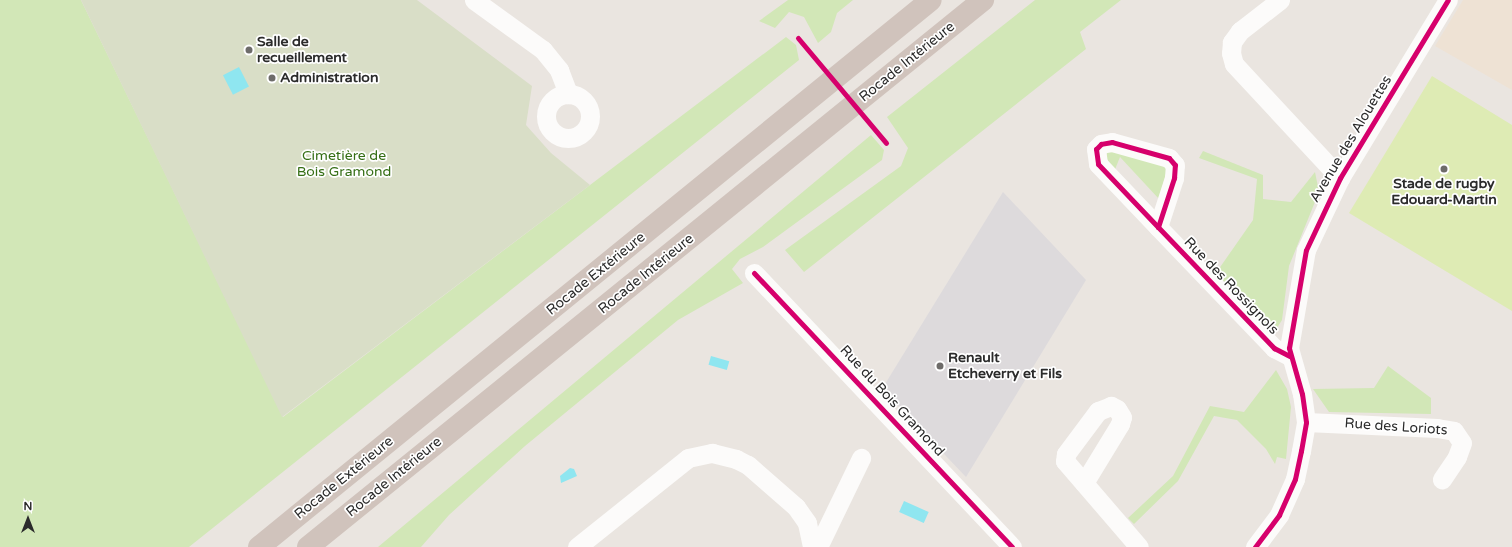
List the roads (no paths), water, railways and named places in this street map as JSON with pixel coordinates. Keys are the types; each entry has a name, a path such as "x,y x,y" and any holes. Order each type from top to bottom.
{"highway":[{"name":"Rocade Extérieure","path":"259,547 931,0"},
{"name":"Rocade Intérieure","path":"308,547 983,0"}],"street":[{"path":"474,0 543,50 559,70 568,94"},
{"path":"1280,0 1240,31 1232,42 1231,53 1234,64 1340,178"},
{"name":"Avenue des Alouettes","path":"1255,547 1279,515 1295,479 1306,422 1302,394 1290,356 1291,336 1306,250 1340,178 1448,0"},
{"name":"Rue des Rossignols","path":"1158,227 1174,178 1175,165 1169,158 1112,142 1101,144 1096,149 1098,164 1158,227 1274,348 1290,356"},
{"name":"Rue du Bois Gramond","path":"754,273 1012,547"},
{"name":"Rue des Loriots","path":"1306,422 1437,428 1454,431 1462,443 1457,457 1442,479"},
{"path":"577,547 688,458 712,453 748,465 796,507 807,523 812,547"},
{"path":"818,547 861,458"},
{"path":"1084,483 1139,547"}],"water":[{"path":"239,67 249,87 233,95 223,75"},
{"path":"711,356 729,361 727,370 709,365"},
{"path":"570,468 574,469 577,476 561,483 560,476"},
{"path":"904,501 929,512 924,523 899,512"}],"place":[{"name":"Salle de recueillement","path":"249,50"},
{"name":"Administration","path":"272,78"},
{"name":"Stade de rugby Edouard-Martin","path":"1444,169"},
{"name":"Renault Etcheverry et Fils","path":"940,366"}],"park label":[{"name":"Cimetière de Bois Gramond","path":"344,164"}]}
